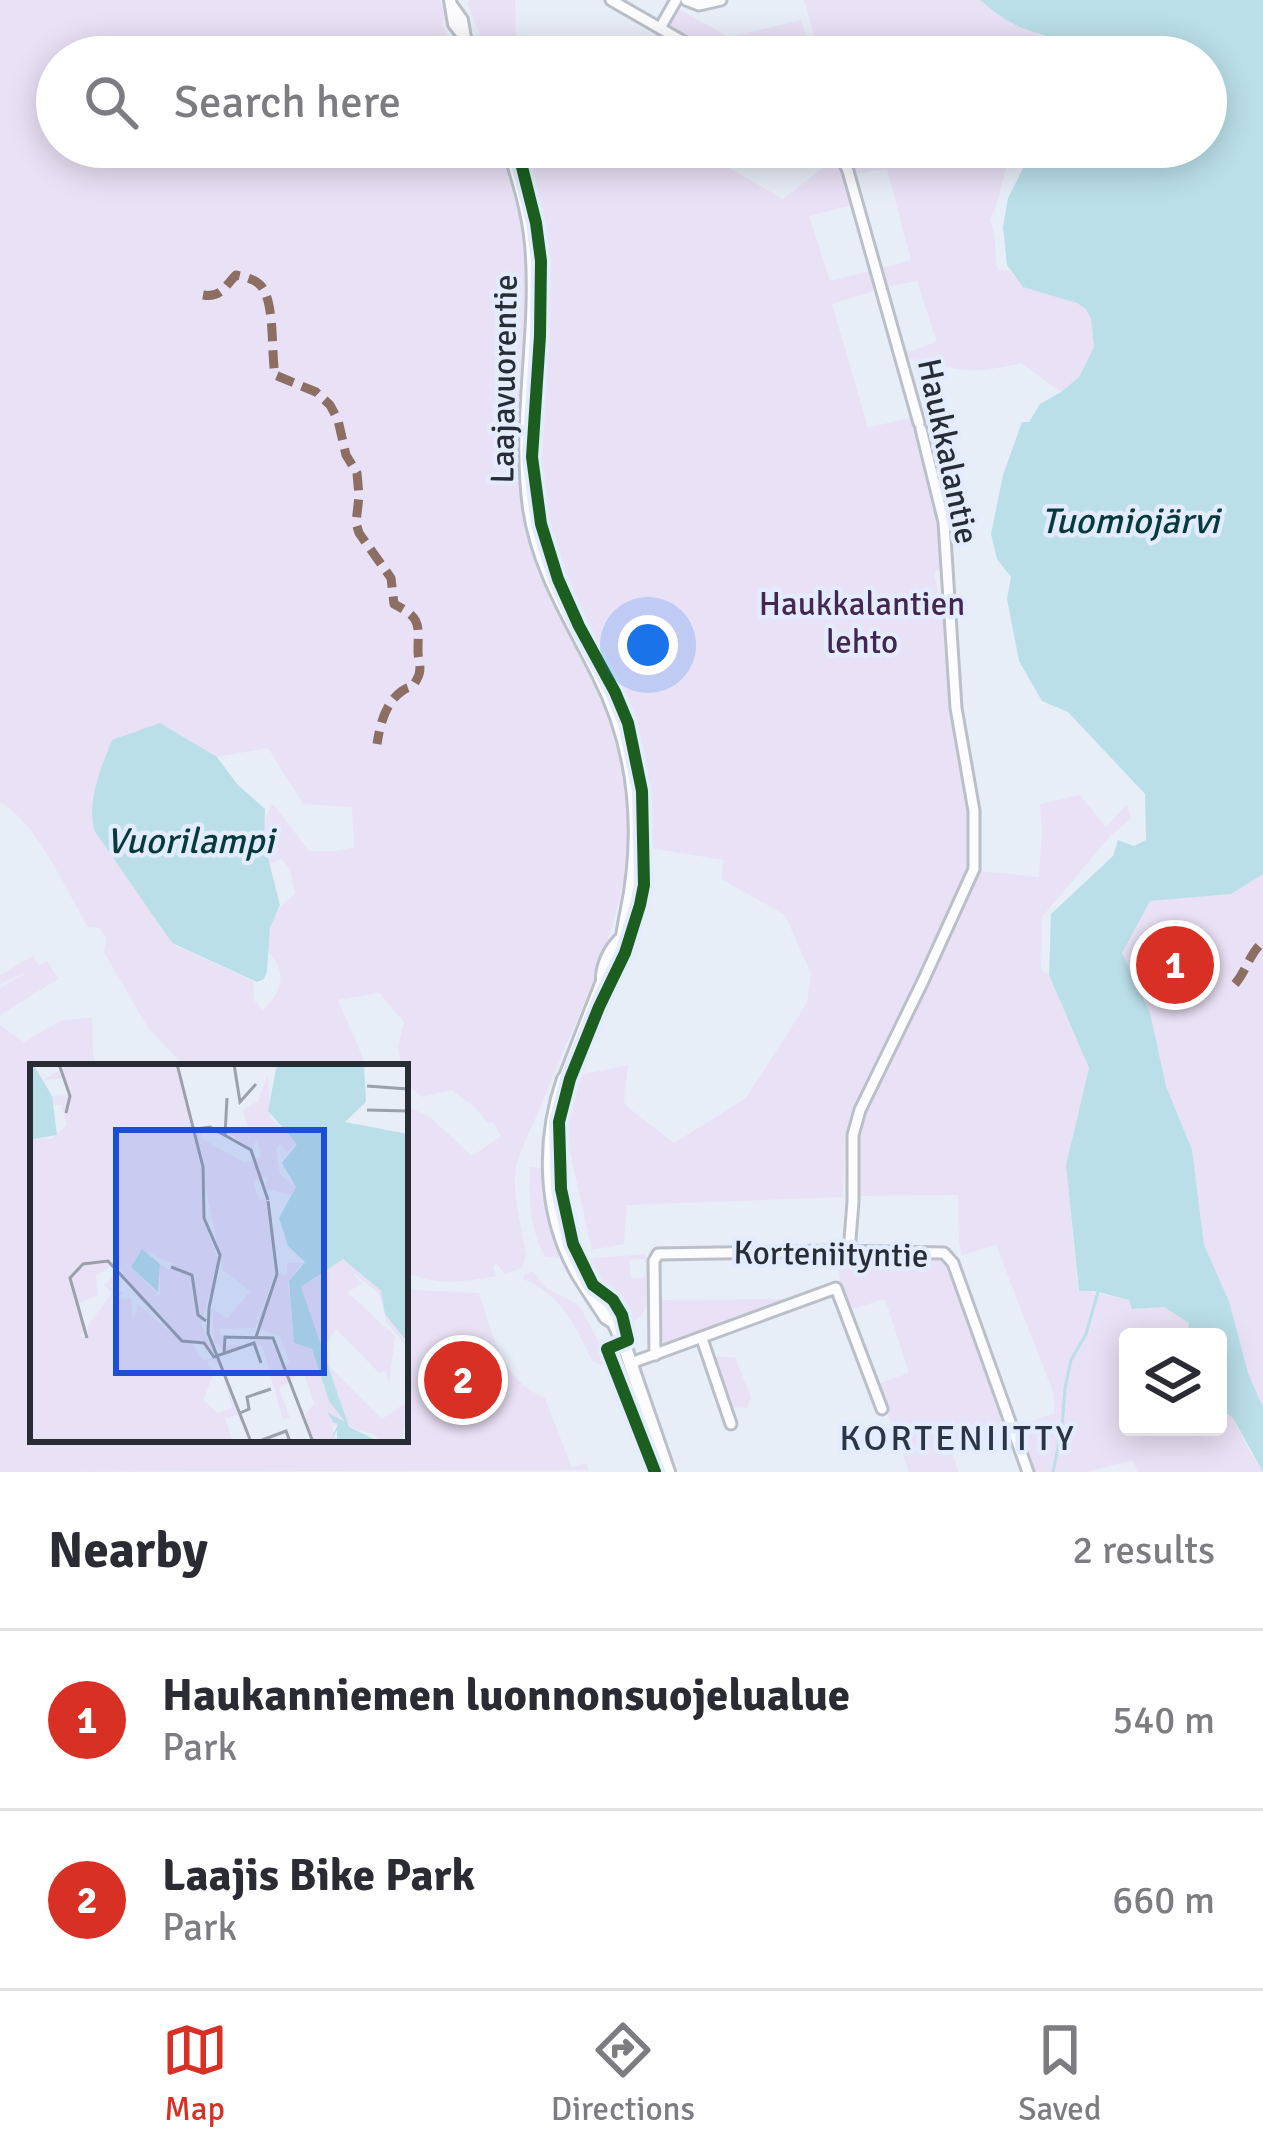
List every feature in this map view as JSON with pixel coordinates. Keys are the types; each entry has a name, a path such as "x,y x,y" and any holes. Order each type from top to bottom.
{"main road":[{"name":"Laajavuorentie","path":"564,1079 553,1110 549,1159 560,1231 574,1267 614,1322 645,1399 644,1408"},
{"name":"Laajavuorentie","path":"606,1317 668,1472"}],"street":[{"path":"611,0 674,36"},
{"path":"660,28 676,0"},
{"path":"686,0 699,5 722,0"},
{"path":"451,3 454,24 463,36"},
{"name":"Laajavuorentie","path":"514,168 532,248 525,472 533,532 552,589 600,678 629,756 634,795 634,860 619,940 608,956 564,1079"},
{"name":"Haukkalantie","path":"847,168 944,521 956,708 974,811 974,869 860,1110 853,1136 849,1252"},
{"name":"Korteniityntie","path":"655,1355 654,1261 658,1254 938,1252 950,1257 1028,1472"},
{"path":"632,1363 836,1288 882,1408"},
{"path":"702,1339 731,1424"}],"green space":[{"path":"0,0 440,0 447,36 36,36 36,168 508,168 525,264 518,445 523,511 546,587 616,731 628,785 629,823 614,920 516,1166 515,1193 526,1255 522,1268 505,1274 497,1264 493,1266 496,1276 450,1282 408,1273 408,1106 431,1118 472,1156 501,1136 493,1122 487,1123 451,1090 423,1097 408,1086 408,1064 401,1064 398,1047 404,1022 379,993 338,1000 366,1064 183,1064 148,1028 104,952 106,938 100,928 88,927 38,841 0,802","holes":["160,723 217,757 268,748 303,804 352,807 354,847 309,851 273,804 269,811 264,834 269,865 282,859 290,870 295,894 272,925 267,950 278,966 280,981 263,1010 254,1000 253,981 172,944 95,805"]},
{"path":"515,0 516,36 480,36 467,2"},
{"path":"804,0 980,0 1015,25 1050,36 814,36"},
{"path":"679,9 727,36 684,36 669,27"},
{"path":"801,20 806,36 733,36"},
{"name":"Haukkalantien lehto","path":"527,168 729,168 783,199 823,168 841,168 852,205 809,216 830,281 871,271 877,290 832,304 868,428 912,417 943,545 943,563 935,579 943,607 951,708 967,780 967,874 853,1107 845,1135 843,1197 627,1205 624,1244 592,1250 564,1125 580,1075 628,1065 624,1104 674,1143 746,1098 807,1003 811,974 785,915 721,879 724,860 649,848 644,772 623,698 553,560 537,458 544,227"},
{"path":"852,168 1006,168 990,219 996,266 1010,271 1024,287 1086,309 1094,348 1079,377 1061,392 1021,363 970,370 906,359 904,353 937,342 917,281 885,287 879,269 911,260 887,169 853,174"},
{"path":"1080,795 1106,827 1127,804 1131,819 1111,835 1042,917 1041,970 1049,975 1089,1068 1066,1165 1078,1290 1130,1300 1133,1309 1164,1307 1189,1323 1189,1328 1119,1328 1119,1436 1227,1436 1227,1405 1263,1472 1138,1472 1133,1460 1086,1472 1025,1472 1008,1430 983,1440 949,1440 958,1472 909,1472 877,1384 909,1373 885,1299 849,1310 841,1287 837,1257 935,1257 949,1268 1009,1429 1055,1413 1053,1392 996,1245 962,1255 958,1195 859,1196 858,1136 866,1112 980,871 1039,877 1040,804"},
{"path":"1263,874 1263,1407 1248,1373 1229,1301 1204,1245 1192,1150 1166,1086 1150,1013 1122,953 1150,901 1231,894"},
{"path":"33,956 39,965 47,961 58,979 0,1015 0,988 29,971 0,984 0,975"},
{"path":"92,1017 95,1064 30,1064 30,1442 408,1442 408,1287 479,1293 508,1368 545,1398 572,1468 586,1463 589,1470 0,1472 0,1025 24,1042 60,1021"},
{"path":"530,1167 543,1168 558,1258 545,1257 536,1235"},
{"path":"646,1254 646,1263 630,1260 631,1278 643,1278 646,1272 647,1297 645,1310 627,1325 614,1298 596,1282 584,1259"},
{"path":"533,1271 546,1288 577,1304 609,1362 593,1362 558,1303 523,1279"},
{"path":"794,1299 663,1346 660,1300"},
{"path":"711,1357 735,1357 751,1397 747,1408 730,1407"}],"water":[{"name":"Tuomiojärvi","path":"980,0 1263,0 1263,874 1231,894 1150,901 1122,953 1150,1013 1166,1086 1192,1150 1204,1245 1229,1301 1248,1373 1263,1407 1263,1472 1227,1414 1227,1328 1189,1328 1189,1323 1164,1307 1132,1309 1129,1300 1079,1291 1066,1165 1089,1068 1049,975 1051,914 1113,856 1118,840 1134,846 1146,840 1145,794 1068,712 1042,701 1019,661 1007,599 1011,577 997,559 991,534 1003,475 1022,422 1029,422 1040,404 1079,377 1094,347 1086,309 1023,287 1007,265 1003,227 1008,198 1023,168 1227,168 1227,36 1046,36 1012,23"},
{"name":"Vuorilampi","path":"160,723 217,757 237,784 265,809 264,842 280,905 270,928 267,971 257,982 172,943 94,830 94,796 112,740"}],"waterway":[{"path":"1053,1472 1071,1360 1086,1334 1098,1292"}],"marked path":[{"path":"203,295 218,293 236,275 262,287 271,317 275,375 316,392 338,420 346,455 357,473 359,533 391,578 394,604 410,614 418,627 419,675 387,708 377,744"},
{"path":"1235,984 1263,942"}],"cycle path":[{"path":"522,168 541,261 532,457 541,524 558,579 628,723 642,791 644,885 640,905 625,953 570,1079 559,1122 561,1189 573,1244 593,1285 613,1300 622,1315 628,1340 607,1349 655,1472"}],"place":[{"name":"Haukanniemen luonnonsuojelualue","path":"1175,965"},
{"name":"Laajis Bike Park","path":"463,1380"}],"district":[{"name":"KORTENIITTY","path":"958,1437"}]}
